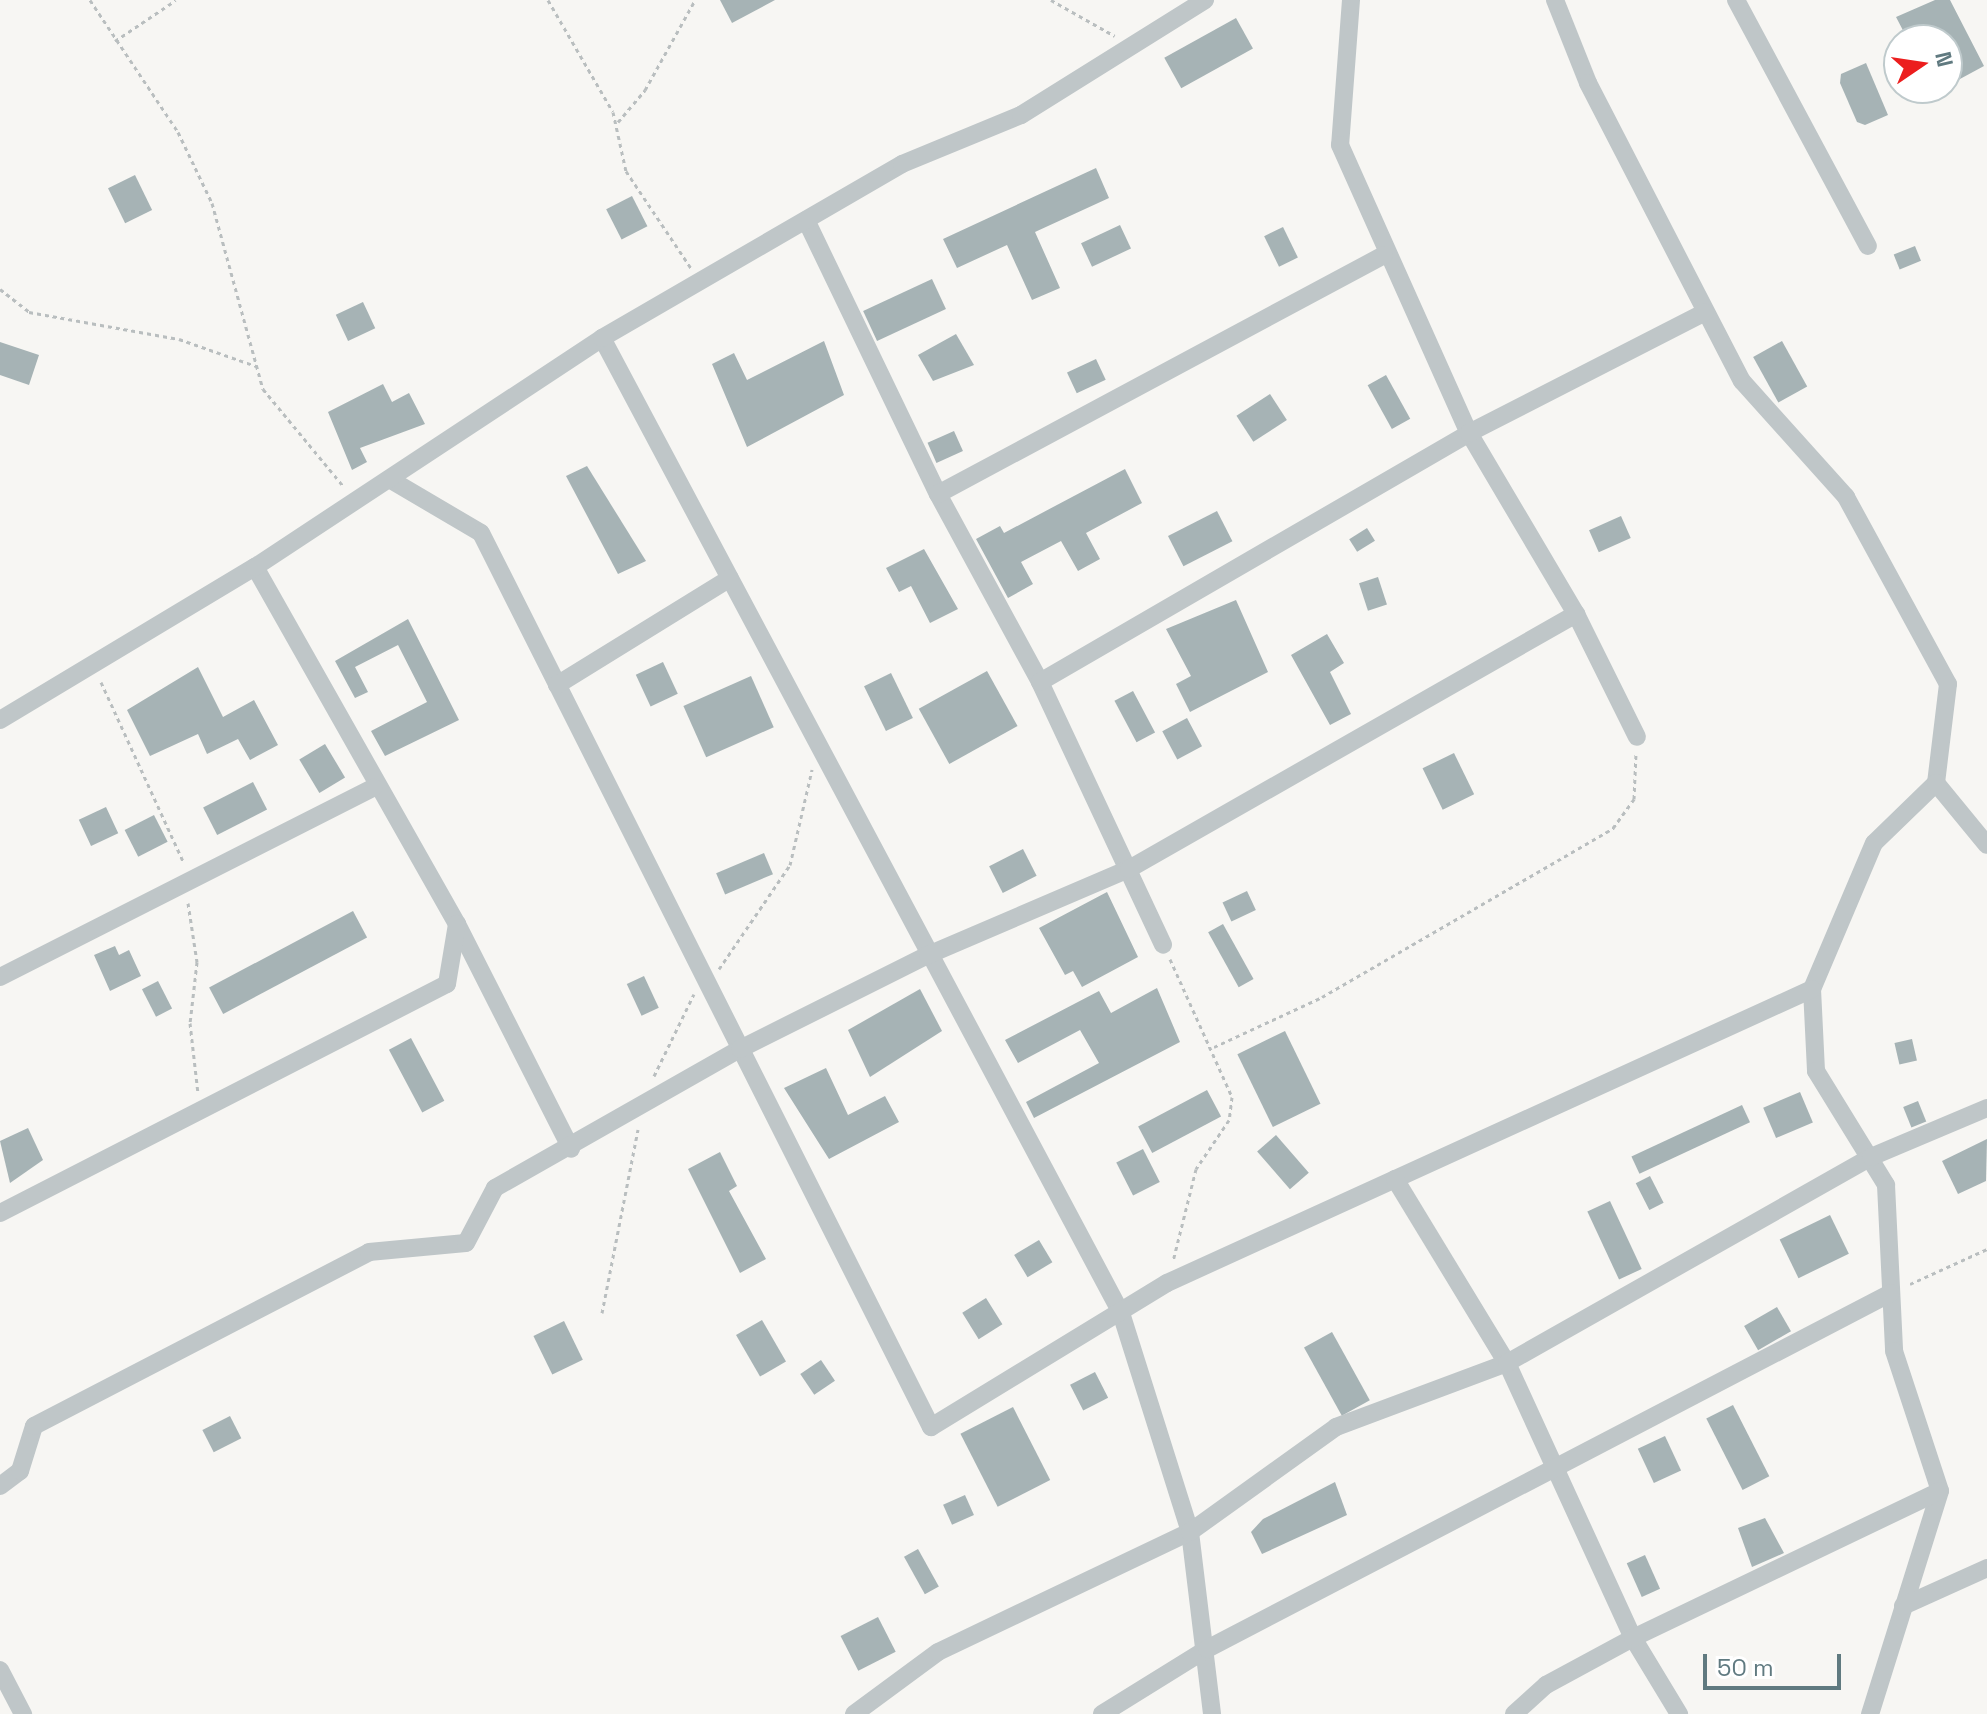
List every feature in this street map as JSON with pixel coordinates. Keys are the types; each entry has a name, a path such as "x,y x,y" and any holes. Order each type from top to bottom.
{"street":[{"path":"0,720 255,567 602,338 902,164 1021,115 1205,0"},
{"path":"1351,0 1340,145 1384,255 1469,433 1576,614 1637,737"},
{"path":"1555,0 1588,83 1742,381 1846,497 1948,684 1936,783 1874,843 1812,989 1816,1071 1886,1185 1894,1351 1940,1491 1870,1714"},
{"path":"1736,0 1868,246"},
{"path":"806,220 938,494 1040,682 1163,945"},
{"path":"938,494 1384,255"},
{"path":"1040,682 1469,433 1705,312"},
{"path":"602,338 1121,1313 1190,1532 1207,1649 1212,1714"},
{"path":"391,480 481,533 931,1427 1167,1283 1812,989"},
{"path":"255,567 374,787 457,924 571,1149"},
{"path":"557,685 730,578"},
{"path":"0,1486 20,1471 34,1426 369,1252 466,1243 495,1188 571,1149 740,1049 928,955 1129,869 1576,614"},
{"path":"1936,783 1987,845"},
{"path":"0,977 374,787"},
{"path":"0,1213 447,984 457,924"},
{"path":"854,1714 938,1652 1190,1532 1336,1427 1507,1363 1871,1157 1987,1108"},
{"path":"1395,1179 1507,1363 1633,1638 1679,1714"},
{"path":"1102,1714 1207,1649 1555,1471 1891,1293"},
{"path":"1514,1714 1546,1685 1633,1638 1940,1491"},
{"path":"1903,1606 1987,1568"},
{"path":"0,1670 23,1714"}],"path":[{"path":"90,0 178,132 212,203 263,389 356,502"},
{"path":"115,41 176,0"},
{"path":"548,0 618,122 626,171 699,281"},
{"path":"618,122 645,90 695,0"},
{"path":"1051,0 1132,45"},
{"path":"0,289 29,312 179,339 256,366"},
{"path":"1214,1047 1322,997 1613,828 1634,799 1637,737"},
{"path":"602,1313 641,1107 684,1004 708,979 790,865 804,783 821,752"},
{"path":"1163,945 1214,1047 1232,1097 1229,1120 1196,1169 1167,1283"},
{"path":"1891,1293 1987,1249"}],"building":[{"path":"720,0 775,0 732,23"},
{"path":"1935,0 1950,0 1962,24 1900,24 1896,17"},
{"path":"1236,18 1253,49 1181,88 1164,58"},
{"path":"1963,25 1984,66 1963,77"},
{"path":"1866,63 1888,115 1865,125 1857,122 1840,83 1841,74"},
{"path":"1096,168 1109,198 1035,232 1060,288 1032,300 1007,245 957,268 943,239"},
{"path":"135,175 152,210 125,223 108,188"},
{"path":"632,196 647,226 622,239 606,209"},
{"path":"1120,225 1131,249 1092,267 1081,243"},
{"path":"1283,227 1298,258 1279,267 1264,236"},
{"path":"1915,246 1921,261 1900,269 1894,255"},
{"path":"932,279 946,309 877,341 863,311"},
{"path":"363,302 375,328 348,341 336,315"},
{"path":"956,334 974,365 933,381 918,355"},
{"path":"824,341 844,395 747,447 712,364 734,353 747,380"},
{"path":"1782,341 1807,386 1778,402 1753,357"},
{"path":"0,342 39,355 29,385 0,375"},
{"path":"1096,359 1106,380 1077,393 1067,373"},
{"path":"1386,375 1410,419 1392,429 1368,385"},
{"path":"383,384 392,402 409,393 425,424 360,448 367,462 352,470 328,412"},
{"path":"1270,394 1287,420 1253,442 1236,416"},
{"path":"954,431 963,451 936,463 928,443"},
{"path":"587,466 646,561 618,574 566,476"},
{"path":"1125,469 1142,503 1086,533 1100,559 1078,571 1061,541 1021,562 1033,584 1008,598 976,539 1000,526 1004,533"},
{"path":"1217,511 1232,541 1183,566 1168,536"},
{"path":"1621,516 1631,538 1599,552 1589,530"},
{"path":"1367,528 1375,541 1357,552 1349,539"},
{"path":"924,549 958,609 930,623 911,586 899,592 886,568"},
{"path":"1378,577 1387,605 1368,611 1359,583"},
{"path":"1236,600 1268,672 1190,712 1176,684 1191,676 1166,629"},
{"path":"408,619 459,720 385,756 371,731 427,702 398,645 355,667 368,692 355,698 335,661"},
{"path":"1327,634 1344,663 1330,672 1351,714 1330,725 1291,655"},
{"path":"663,662 678,694 651,706 636,675"},
{"path":"198,667 223,717 254,700 278,745 250,760 238,739 207,754 198,734 150,756 127,710"},
{"path":"987,671 1018,726 949,764 919,709"},
{"path":"891,673 913,718 886,731 864,686"},
{"path":"751,676 774,727 706,757 683,706"},
{"path":"1133,691 1155,732 1137,742 1114,701"},
{"path":"1187,718 1202,746 1177,759 1162,731"},
{"path":"325,744 345,777 319,793 299,759"},
{"path":"1454,753 1474,794 1443,810 1423,768"},
{"path":"253,782 267,810 217,835 203,807"},
{"path":"106,807 118,833 91,846 79,820"},
{"path":"154,815 168,842 138,857 125,830"},
{"path":"1023,849 1037,876 1003,893 989,866"},
{"path":"764,853 773,874 725,894 716,873"},
{"path":"1247,891 1256,910 1231,921 1223,902"},
{"path":"1107,892 1138,957 1082,987 1073,971 1065,975 1039,928"},
{"path":"353,911 367,937 223,1014 209,988"},
{"path":"1223,924 1254,979 1239,987 1208,932"},
{"path":"115,946 119,955 129,950 141,976 110,991 94,955"},
{"path":"644,976 659,1008 642,1016 627,984"},
{"path":"158,981 172,1009 156,1017 142,989"},
{"path":"1157,988 1180,1042 1034,1118 1026,1102 1099,1063 1080,1030 1018,1063 1005,1040 1099,991 1111,1013"},
{"path":"920,989 942,1031 870,1077 848,1030"},
{"path":"1285,1031 1321,1104 1273,1127 1237,1054"},
{"path":"411,1038 444,1101 422,1112 389,1050"},
{"path":"1912,1039 1917,1060 1899,1064 1894,1043"},
{"path":"826,1068 848,1115 885,1096 899,1122 829,1159 784,1088"},
{"path":"1207,1090 1221,1116 1152,1153 1138,1127"},
{"path":"1800,1092 1813,1122 1776,1138 1763,1108"},
{"path":"1918,1101 1926,1121 1911,1127 1903,1107"},
{"path":"1742,1105 1750,1122 1639,1174 1631,1157"},
{"path":"28,1128 43,1160 10,1183 0,1141"},
{"path":"1276,1135 1309,1173 1290,1189 1257,1151"},
{"path":"1987,1139 1986,1181 1958,1194 1942,1161"},
{"path":"1143,1149 1160,1182 1133,1196 1116,1163"},
{"path":"720,1152 737,1186 729,1191 766,1259 740,1273 688,1169"},
{"path":"1650,1176 1664,1203 1649,1210 1636,1183"},
{"path":"1610,1201 1642,1269 1619,1280 1587,1212"},
{"path":"1830,1215 1849,1254 1799,1278 1780,1240"},
{"path":"1039,1240 1052,1262 1028,1277 1014,1255"},
{"path":"986,1298 1002,1324 979,1339 962,1313"},
{"path":"1777,1307 1791,1331 1758,1350 1744,1326"},
{"path":"762,1320 786,1362 760,1377 736,1335"},
{"path":"564,1321 583,1360 552,1375 533,1336"},
{"path":"1332,1332 1370,1400 1342,1416 1304,1348"},
{"path":"821,1360 835,1381 814,1395 800,1374"},
{"path":"1095,1372 1108,1398 1083,1411 1070,1385"},
{"path":"1733,1405 1769,1476 1743,1490 1706,1419"},
{"path":"1013,1407 1050,1480 998,1507 960,1434"},
{"path":"230,1416 241,1438 214,1452 202,1430"},
{"path":"1665,1436 1681,1470 1654,1483 1638,1449"},
{"path":"1335,1482 1347,1515 1262,1554 1251,1532 1263,1519"},
{"path":"965,1495 974,1515 952,1525 943,1505"},
{"path":"1765,1518 1784,1553 1752,1567 1738,1528"},
{"path":"918,1549 939,1587 925,1594 904,1557"},
{"path":"1645,1555 1660,1589 1642,1597 1627,1563"},
{"path":"878,1617 896,1652 858,1671 841,1636"}]}
